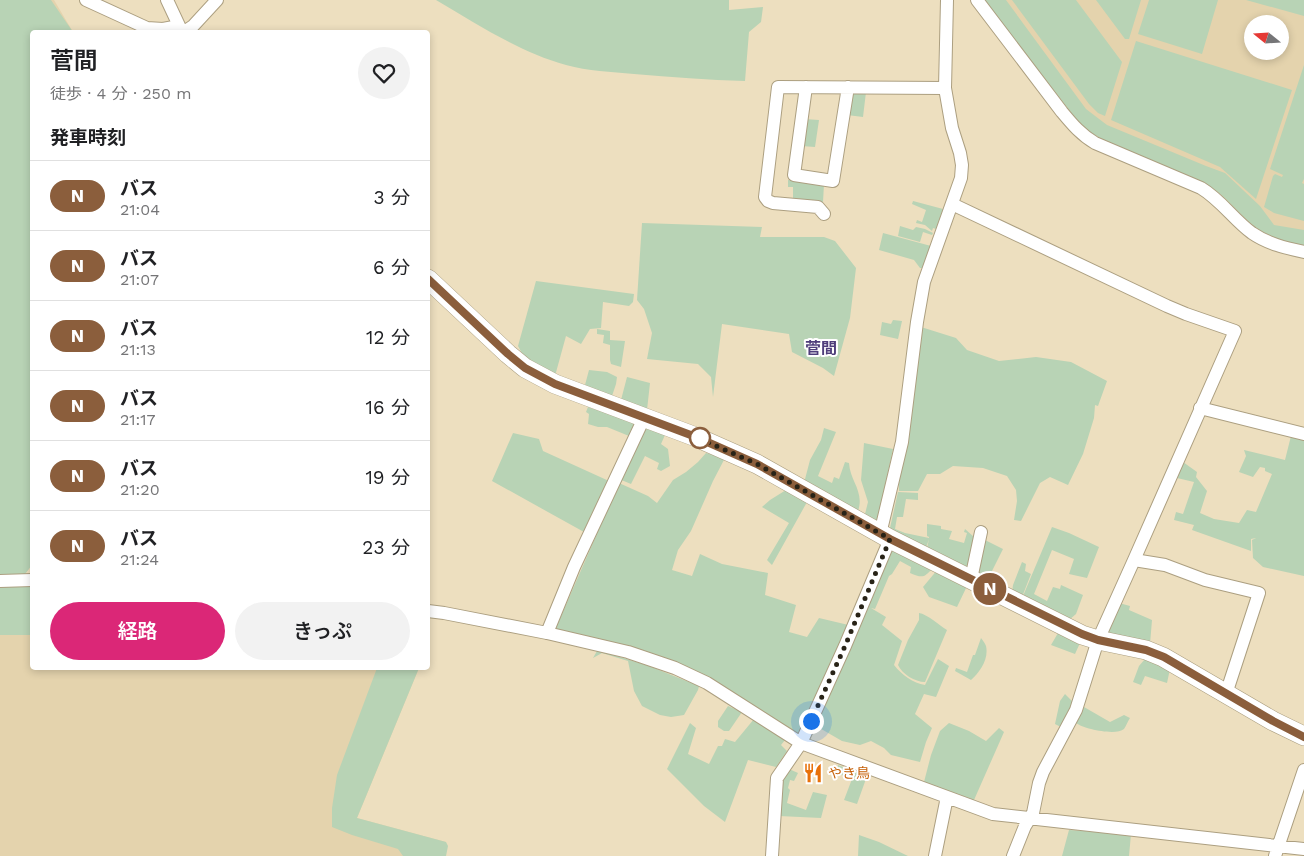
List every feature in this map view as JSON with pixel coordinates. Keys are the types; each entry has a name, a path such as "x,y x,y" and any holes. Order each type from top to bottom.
{"street":[{"path":"86,0 148,28 182,30 193,26 217,0"},
{"path":"167,0 182,30"},
{"path":"772,856 778,778 801,743 845,646 885,536 902,442 924,282 961,178 962,165 960,153 952,128 945,88 947,0"},
{"path":"977,0 1062,112 1085,137 1095,143 1202,188 1213,195 1252,233 1273,244 1304,252"},
{"path":"824,214 818,207 773,203 764,197 778,87 945,88"},
{"path":"806,87 794,175 833,181 848,87"},
{"path":"952,204 1167,306 1235,331 1098,640 1076,710 1044,772 1033,813 1025,826 1013,856"},
{"path":"430,281 508,354 525,368 555,384 696,437 757,464 885,536 970,580 1098,640 1146,650 1164,657 1273,721 1304,736"},
{"path":"1200,408 1304,434"},
{"path":"547,633 574,566 644,418"},
{"path":"970,580 981,532"},
{"path":"1134,560 1165,565 1206,580 1259,593 1226,694"},
{"path":"0,582 30,578"},
{"path":"430,611 547,633 628,652 675,668 708,683 801,743 993,814 1277,851 1304,849"},
{"path":"1277,851 1304,770"},
{"path":"935,856 947,797"}],"shaded area":[{"path":"0,0 54,0 72,30 30,30 30,568 25,574 26,585 30,586 30,670 418,670 357,818 446,842 446,856 0,856"},
{"path":"984,0 1304,0 1304,246 1253,225 1217,190 1100,138"}],"green space":[{"path":"0,0 51,0 72,30 30,30 30,568 25,574 0,575"},
{"path":"436,0 729,0 729,10 763,7 761,22 749,32 745,81 608,72 566,65 515,45"},
{"path":"984,0 1006,0 1086,109 1107,125 1225,173 1260,206 1274,225 1304,230 1304,246 1278,239 1260,230 1220,194 1207,185 1100,138 1083,128"},
{"path":"1012,0 1076,0 1122,62 1105,116 1098,113 1089,104"},
{"path":"1096,0 1141,0 1129,39 1125,39"},
{"path":"1149,0 1218,0 1202,54 1138,34"},
{"path":"1246,0 1304,0 1304,16"},
{"path":"1136,41 1292,90 1256,199 1220,167 1111,120"},
{"path":"1304,65 1304,179 1302,183 1304,184 1304,221 1274,213 1264,207 1273,176 1275,174 1282,177 1283,175 1270,169"},
{"path":"853,92 866,92 863,117 847,115"},
{"path":"804,119 819,120 815,147 801,146"},
{"path":"788,180 824,184 823,202 793,198 793,187 788,187"},
{"path":"913,201 943,209 936,229 933,228 932,231 925,225 916,223 917,220 922,222 926,210 912,204"},
{"path":"642,223 762,227 760,237 824,237 835,241 856,268 850,318 834,376 792,352 789,334 722,324 713,397 711,377 698,364 647,359 652,333 644,309 637,300"},
{"path":"900,226 913,230 916,227 933,233 932,235 923,232 920,242 898,236"},
{"path":"883,233 931,246 923,268 920,268 914,260 879,250"},
{"path":"536,281 634,294 633,302 629,306 603,302 601,328 590,329 581,344 566,336 555,376 524,357 518,346"},
{"path":"893,320 902,321 898,339 880,335 882,322 891,324"},
{"path":"921,327 956,338 967,350 999,361 1036,357 1071,362 1107,381 1098,406 1095,405 1094,418 1083,454 1068,485 1050,477 1040,483 1021,521 1014,520 1017,501 1016,490 1007,476 983,468 953,466 940,474 927,474 918,491 899,491 899,479"},
{"path":"597,329 610,331 610,340 625,341 621,367 611,364 610,345 603,343 604,335 597,334"},
{"path":"589,370 607,372 617,377 612,396 585,385"},
{"path":"627,377 650,383 647,410 621,400"},
{"path":"588,407 633,422 635,425 629,436 607,427 588,424 589,414 586,412"},
{"path":"649,428 665,435 661,444 668,449 670,466 661,471 657,469 659,463 645,456 631,484 619,479 645,430"},
{"path":"824,428 836,432 818,476 832,483 834,477 839,479 845,462 849,463 860,499 857,514 804,483 810,460 821,440"},
{"path":"513,433 539,439 543,451 609,481 584,532 492,481"},
{"path":"1291,436 1304,440 1304,576 1263,567 1253,558 1252,540 1256,538 1251,539 1251,551 1192,530 1194,525 1174,520 1176,512 1183,514 1194,482 1177,478 1183,462 1197,472 1196,477 1207,491 1200,513 1214,519 1239,523 1247,510 1256,512 1272,474 1265,471 1265,468 1260,467 1253,477 1239,472 1246,456 1244,450 1285,460"},
{"path":"864,443 893,449 877,523 864,518 868,502 861,480"},
{"path":"706,453 725,458 691,531 678,550 672,570 692,576 700,554 722,564 768,573 765,595 796,605 789,632 807,637 819,618 857,627 891,551 895,550 932,569 925,576 917,576 910,573 911,567 900,561 889,576 875,609 871,608 886,617 882,625 902,641 894,665 904,675 925,685 938,659 949,666 936,697 924,694 915,714 932,728 920,762 891,755 884,748 871,741 860,745 842,741 816,726 798,736 713,679 555,630 619,483 648,496 657,503 673,480 686,472"},
{"path":"786,490 807,502 772,565 767,560 789,523 762,507"},
{"path":"898,492 918,493 918,500 906,499 903,517 897,517 895,529 929,538 927,536 927,524 941,526 941,529 952,531 949,539 964,543 967,533 964,532 965,529 974,537 967,569 927,548 929,539 926,548 890,528"},
{"path":"1052,527 1099,547 1087,578 1069,574 1074,559 1052,550 1034,594 1047,601 1053,587 1060,589 1061,585 1083,595 1076,614 1069,620 1023,596"},
{"path":"983,539 1003,549 988,579 977,574"},
{"path":"1022,562 1026,564 1025,571 1031,574 1022,597 1012,592"},
{"path":"938,569 968,584 957,607 929,597 923,587"},
{"path":"30,586 30,635 0,635 0,587"},
{"path":"1119,603 1130,606 1129,610 1152,620 1150,644 1106,634"},
{"path":"919,613 947,630 925,682 909,677 898,665 908,640 919,620"},
{"path":"1058,633 1080,643 1075,654 1051,645"},
{"path":"981,638 986,646 986,656 978,673 971,680 955,671 956,668 967,672"},
{"path":"597,651 649,666 699,686 698,690 684,715 671,717 660,715 642,706 634,691 628,661 602,653 593,658"},
{"path":"1145,659 1170,669 1167,683 1145,676 1141,685 1133,682 1139,666"},
{"path":"376,670 418,670 357,818 446,842 448,846 446,856 403,856 398,849 332,827 332,808 337,775"},
{"path":"1065,694 1074,703 1061,727 1055,724 1060,701"},
{"path":"728,706 742,712 729,731 724,731 718,727 718,721"},
{"path":"1084,707 1110,722 1124,715 1130,718 1124,729 1120,731 1107,732 1093,729 1076,723"},
{"path":"754,719 785,740 781,745 787,751 776,767 748,760 725,822 704,806 667,769 690,723 696,728 688,754 709,764 718,746 722,746 725,739 735,742"},
{"path":"949,723 969,731 986,741 999,728 1004,732 974,800 924,782 940,731"},
{"path":"838,765 867,776 857,804 844,800 852,779 836,773"},
{"path":"789,769 798,773 794,781 790,780 787,803 806,810 813,792 827,795 821,818 779,816 781,781"},
{"path":"1069,830 1131,834 1129,856 1062,856"},
{"path":"859,835 879,842 908,856 858,856"}],"bus line":[{"name":"N","path":"430,281 508,354 525,368 555,384 696,437 757,464 890,539 1062,625 1098,640 1146,650 1164,657 1304,737"}],"place":[{"name":"やき鳥","path":"813,773"}],"district":[{"name":"菅間","path":"821,348"}],"route":[{"path":"700,438 696,437 757,464 890,539 811,721"}]}
